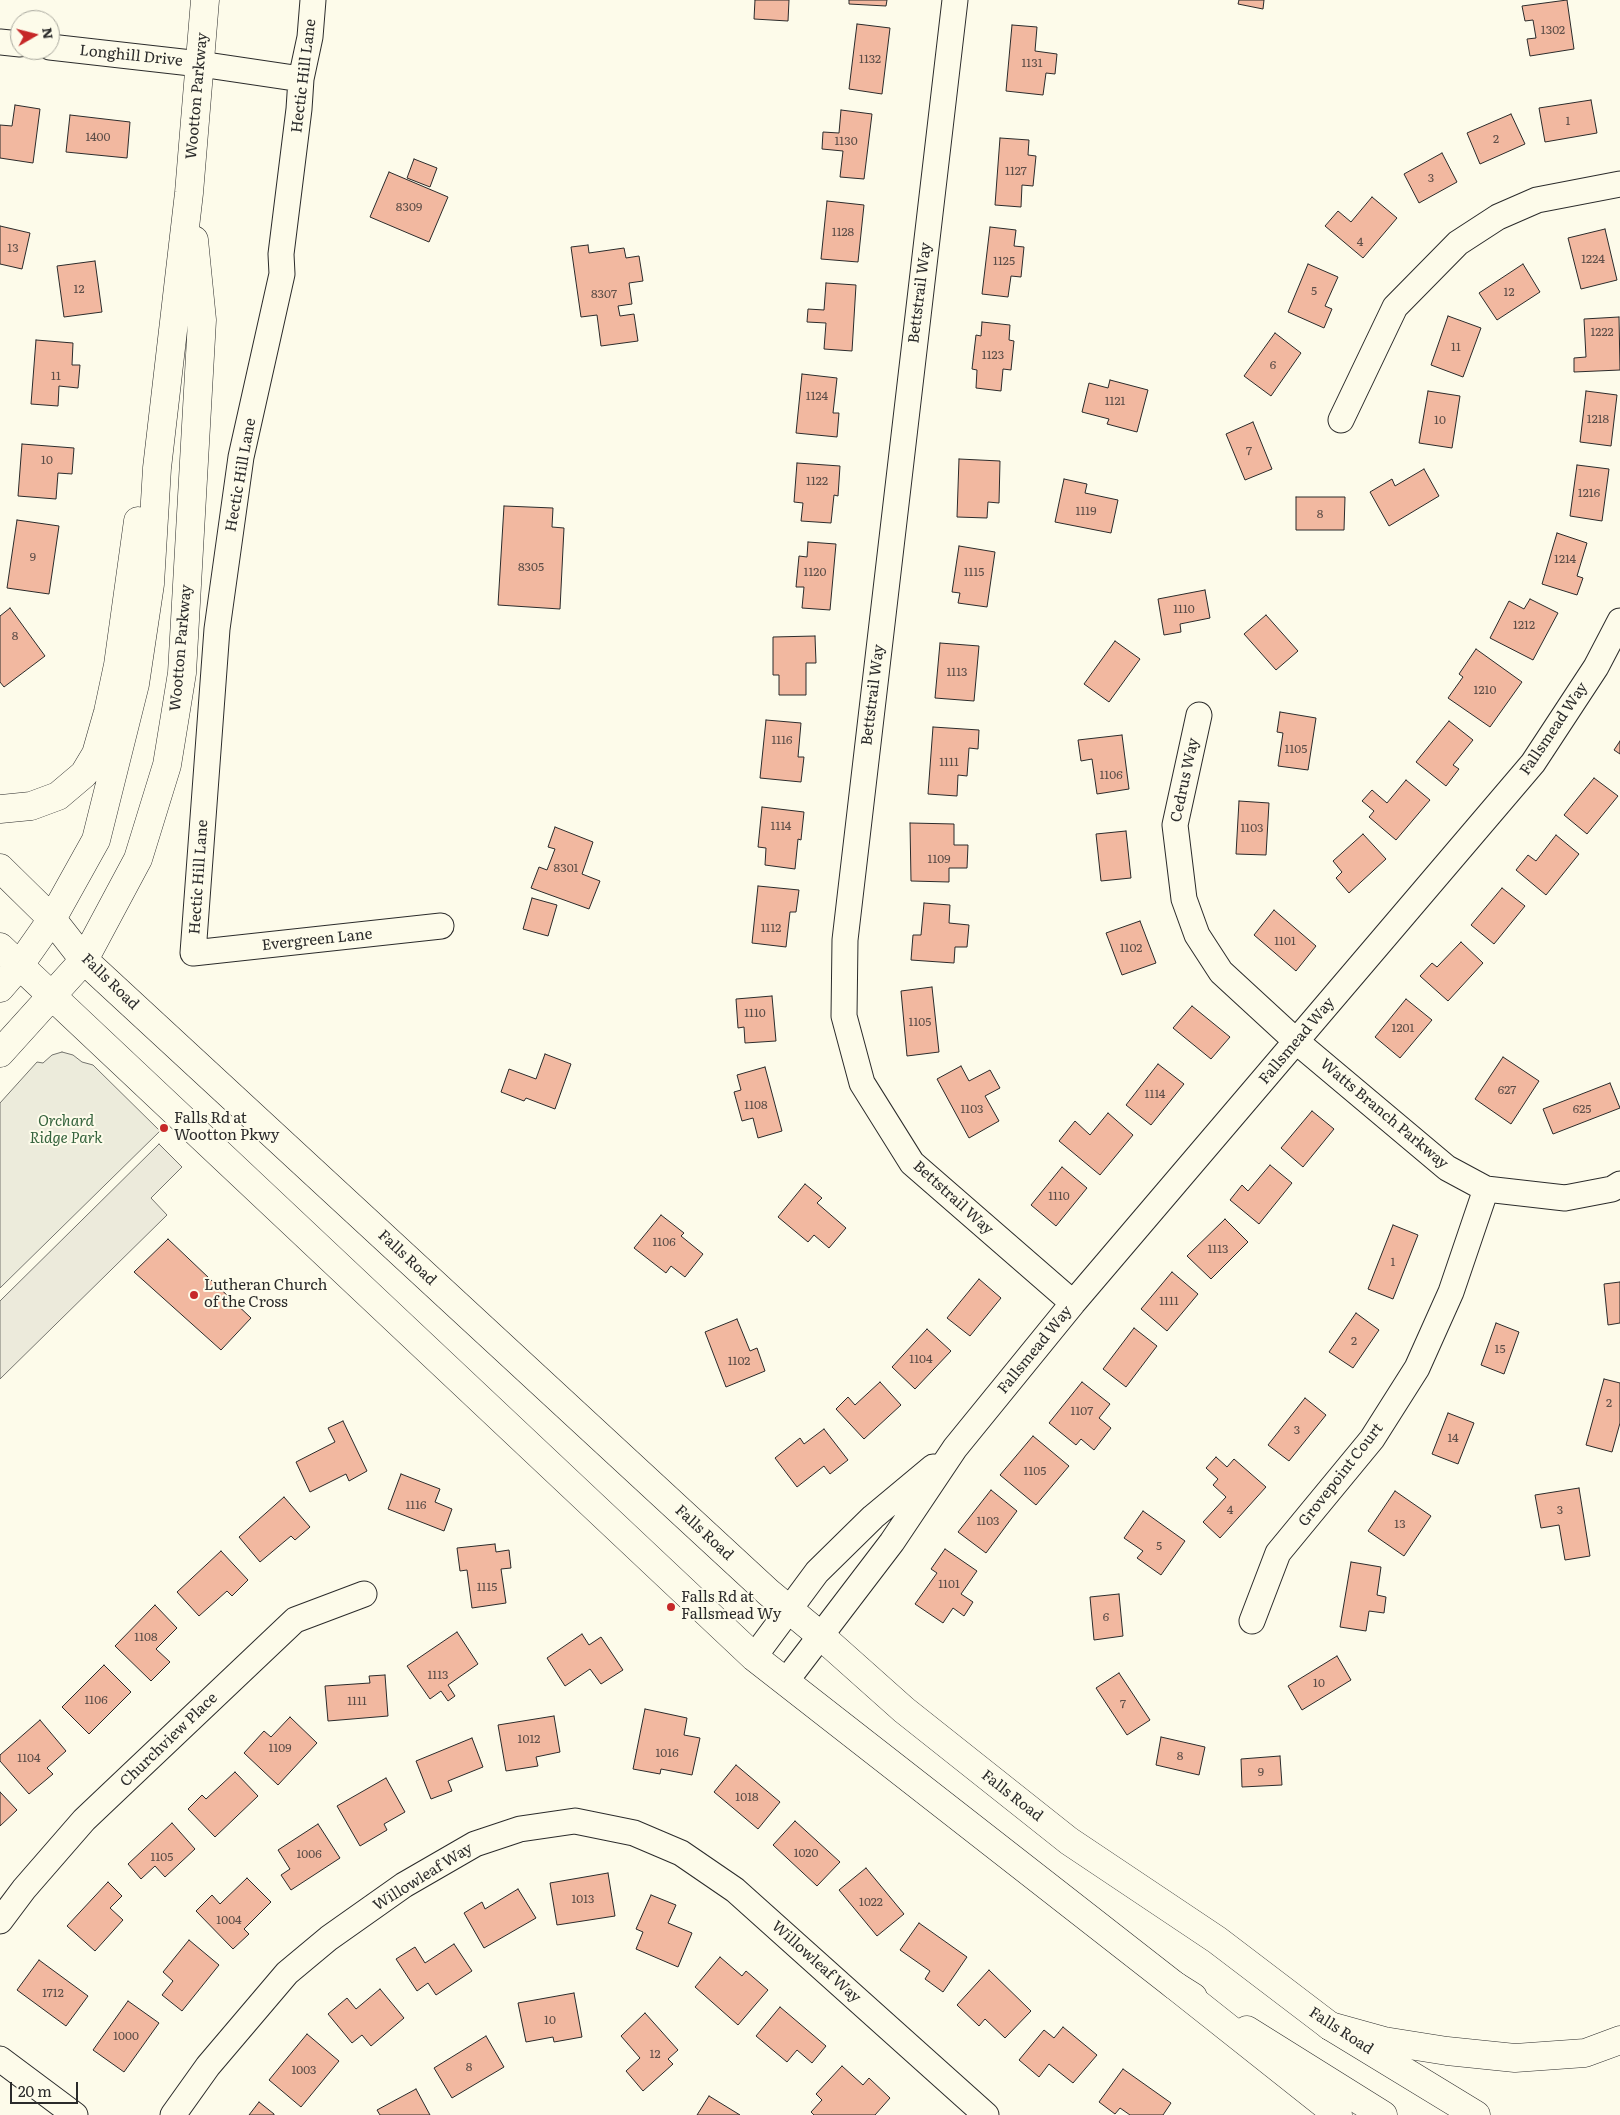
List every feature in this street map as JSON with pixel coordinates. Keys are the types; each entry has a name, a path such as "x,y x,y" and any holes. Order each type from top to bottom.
{"main road":[{"name":"Wootton Parkway","path":"0,988 9,956 52,919 96,840 135,684 150,584 157,468 189,193 205,0"},
{"name":"Wootton Parkway","path":"0,1054 84,960 138,859 167,765 182,673 202,320 189,193"},
{"path":"0,809 31,806 58,796 84,774 96,754 108,712 118,665 138,521 157,468"},
{"name":"Falls Road","path":"0,868 52,919 84,960 788,1610 821,1636 904,1710 1069,1841 1217,1940 1330,2026 1476,2115"},
{"path":"9,956 754,1657 1338,2115"},
{"path":"1174,1985 1383,2115"},
{"path":"1330,2026 1384,2041 1447,2051 1515,2058 1584,2053 1620,2040"}],"street":[{"name":"Hectic Hill Lane","path":"193,953 217,629 241,457 282,274 281,254 301,79 310,37 313,0"},
{"name":"Bettstrail Way","path":"954,0 845,940 844,1016 862,1083 912,1162 1073,1303"},
{"name":"Longhill Drive","path":"60,48 200,64 301,79"},
{"path":"1341,420 1395,307 1458,243 1498,217 1537,200 1620,184"},
{"name":"Fallsmead Way","path":"786,1681 892,1542 955,1448 1073,1303 1533,763 1596,667 1620,621"},
{"name":"Cedrus Way","path":"1199,715 1174,824 1184,899 1197,935 1221,972 1296,1042"},
{"name":"Evergreen Lane","path":"193,953 441,926"},
{"name":"Watts Branch Parkway","path":"1296,1042 1447,1168 1486,1189 1564,1198 1612,1189 1620,1184"},
{"name":"Grovepoint Court","path":"1252,1621 1278,1553 1372,1439 1417,1368 1451,1292 1486,1189"},
{"name":"Fallsmead Way","path":"754,1657 808,1581 873,1517 955,1448"},
{"name":"Churchview Place","path":"0,1921 24,1889 84,1820 295,1620 364,1594"},
{"name":"Willowleaf Way","path":"173,2115 208,2066 288,1973 330,1938 404,1885 475,1844 520,1829 575,1821 634,1833 650,1839 681,1853 735,1890 986,2115"},
{"path":"0,2059 76,2115"}],"green space":[{"name":"Orchard Ridge Park","path":"62,1052 93,1065 160,1131 0,1288 0,1103 37,1062 43,1063 52,1055"}],"shaded area":[{"path":"159,1144 182,1167 151,1198 167,1215 0,1379 0,1301"}],"building":[{"path":"755,0 789,0 788,21 754,19"},
{"path":"849,0 887,0 886,6 849,4"},
{"path":"1239,0 1264,0 1263,9 1238,4"},
{"path":"1567,0 1574,49 1530,56 1527,39 1536,38 1533,20 1525,21 1522,6"},
{"path":"857,24 890,28 882,94 849,89"},
{"path":"1012,25 1037,27 1035,51 1057,54 1055,74 1046,73 1043,95 1006,91"},
{"path":"1591,100 1597,133 1545,142 1539,108"},
{"path":"15,105 40,109 33,163 0,158 0,125 12,126"},
{"path":"841,110 872,114 864,179 840,177 843,151 822,149 823,132 839,133"},
{"path":"1511,114 1525,144 1480,164 1467,133"},
{"path":"70,115 130,122 127,158 66,152"},
{"path":"1000,138 1029,140 1028,155 1036,156 1033,186 1022,185 1021,207 995,205"},
{"path":"1442,153 1457,182 1419,203 1404,174"},
{"path":"414,159 437,168 430,187 407,178"},
{"path":"389,172 448,197 429,242 370,217"},
{"path":"1372,197 1397,218 1363,258 1325,226 1338,211 1351,222"},
{"path":"827,201 864,205 858,262 821,259"},
{"path":"0,226 30,233 22,269 0,264"},
{"path":"990,227 1016,230 1014,246 1024,247 1021,277 1011,276 1008,297 982,294"},
{"path":"1605,229 1617,280 1581,289 1568,238"},
{"path":"588,245 589,253 624,248 626,258 639,256 643,281 629,283 632,304 618,306 620,316 634,314 638,341 601,346 597,315 581,317 571,247"},
{"path":"95,261 102,312 64,317 57,266"},
{"path":"1308,264 1338,277 1325,306 1332,309 1324,328 1288,312"},
{"path":"1523,264 1540,292 1497,320 1479,293"},
{"path":"826,283 856,285 852,351 824,349 826,323 807,322 808,309 824,310"},
{"path":"1448,316 1481,328 1463,377 1431,365"},
{"path":"1619,317 1620,370 1574,372 1574,358 1586,357 1584,319"},
{"path":"982,322 1010,325 1009,340 1014,341 1011,370 1003,369 1001,391 976,388 977,370 972,369 976,335 981,336"},
{"path":"1275,333 1301,353 1271,396 1244,376"},
{"path":"36,340 73,343 72,365 80,365 78,388 59,386 58,406 31,404"},
{"path":"802,374 837,378 833,413 839,413 837,437 796,433"},
{"path":"1110,380 1148,390 1137,432 1107,424 1109,419 1082,412 1089,383 1108,388"},
{"path":"1428,391 1460,396 1452,448 1419,443"},
{"path":"1586,391 1617,395 1611,446 1580,442"},
{"path":"1253,422 1272,469 1245,480 1226,434"},
{"path":"22,444 74,448 72,474 58,473 56,499 18,496"},
{"path":"959,459 1000,461 999,503 988,502 987,518 957,517"},
{"path":"797,463 840,466 838,496 834,495 831,523 801,521 803,503 794,502"},
{"path":"1577,465 1609,469 1602,521 1570,516"},
{"path":"1424,469 1439,496 1389,526 1370,492 1392,479 1395,486"},
{"path":"1064,479 1087,484 1085,493 1118,500 1111,533 1055,522"},
{"path":"1296,497 1345,497 1344,530 1296,530"},
{"path":"504,506 553,508 552,527 564,528 560,609 498,605"},
{"path":"17,520 59,526 49,594 7,588"},
{"path":"1557,533 1587,543 1577,576 1583,578 1577,595 1542,584"},
{"path":"808,542 836,544 830,610 802,608 804,587 796,587 799,556 807,557"},
{"path":"959,546 995,552 987,607 958,603 960,593 952,592"},
{"path":"1205,590 1210,618 1180,624 1181,632 1164,635 1158,599"},
{"path":"1530,599 1558,613 1533,660 1490,638 1509,601 1524,609"},
{"path":"10,608 45,656 4,687 0,682 0,616"},
{"path":"1266,615 1298,651 1276,670 1244,634"},
{"path":"815,636 816,663 806,663 806,695 779,695 779,675 773,675 773,637"},
{"path":"1115,641 1140,659 1109,702 1084,684"},
{"path":"940,643 979,646 974,701 935,698"},
{"path":"1476,649 1522,682 1490,727 1448,698 1463,677 1459,674"},
{"path":"1280,712 1316,718 1308,770 1278,766 1283,733 1277,732"},
{"path":"766,720 801,723 798,757 804,757 801,782 760,778"},
{"path":"1449,721 1473,740 1453,765 1459,769 1446,786 1416,762"},
{"path":"933,727 979,730 978,749 969,748 967,776 958,775 957,796 928,794"},
{"path":"1122,735 1129,789 1097,794 1092,759 1081,761 1078,740"},
{"path":"1620,741 1620,754 1614,750"},
{"path":"1594,778 1618,796 1587,834 1564,815"},
{"path":"1406,780 1430,800 1396,840 1369,817 1374,811 1362,801 1372,790 1387,803"},
{"path":"1239,801 1269,803 1266,855 1236,854"},
{"path":"762,807 804,812 801,840 798,839 795,869 765,865 766,848 758,847"},
{"path":"910,823 954,824 954,845 968,845 967,868 949,868 949,882 911,881"},
{"path":"555,827 593,842 582,874 600,881 589,909 531,888 539,867 547,870 555,849 548,847"},
{"path":"1126,831 1131,878 1101,881 1096,834"},
{"path":"1363,834 1386,859 1349,893 1336,878 1342,872 1333,861"},
{"path":"1556,835 1579,854 1546,895 1516,870 1528,855 1536,861"},
{"path":"758,886 799,890 796,912 790,912 786,947 752,943"},
{"path":"1502,888 1525,906 1494,944 1471,925"},
{"path":"532,898 557,905 548,936 523,929"},
{"path":"924,903 950,905 949,923 969,925 967,947 955,947 954,963 911,960 913,935 921,935"},
{"path":"1274,910 1316,946 1296,971 1254,935"},
{"path":"1140,921 1156,963 1122,975 1106,933"},
{"path":"1461,942 1483,963 1448,1001 1420,976 1432,963 1437,967"},
{"path":"932,987 939,1052 907,1056 901,991"},
{"path":"772,996 776,1041 745,1043 744,1027 738,1028 736,999"},
{"path":"1406,999 1432,1020 1400,1058 1375,1037"},
{"path":"1192,1006 1230,1037 1211,1059 1173,1028"},
{"path":"545,1054 571,1064 555,1109 526,1098 524,1101 501,1092 509,1069 536,1079"},
{"path":"1503,1057 1539,1081 1511,1124 1475,1099"},
{"path":"1158,1064 1184,1084 1151,1125 1126,1105"},
{"path":"961,1066 969,1081 990,1070 1000,1088 985,1096 999,1121 969,1138 937,1079"},
{"path":"765,1067 782,1131 758,1138 753,1118 742,1121 734,1092 741,1090 737,1075"},
{"path":"1610,1083 1620,1108 1553,1134 1543,1109"},
{"path":"1312,1111 1334,1129 1303,1167 1281,1148"},
{"path":"1108,1113 1133,1135 1100,1175 1059,1141 1075,1121 1090,1135"},
{"path":"1270,1165 1292,1183 1259,1224 1230,1200 1242,1185 1248,1191"},
{"path":"1062,1167 1087,1188 1056,1226 1031,1205"},
{"path":"805,1184 822,1198 817,1203 846,1228 829,1248 814,1235 808,1242 778,1217"},
{"path":"661,1215 684,1233 681,1236 703,1254 685,1277 671,1266 666,1273 634,1248"},
{"path":"1225,1219 1248,1242 1211,1279 1187,1256"},
{"path":"1393,1225 1418,1235 1393,1299 1368,1289"},
{"name":"Lutheran Church of the Cross","path":"168,1239 251,1318 221,1350 134,1272"},
{"path":"1172,1272 1198,1294 1167,1331 1141,1309"},
{"path":"979,1279 1001,1298 970,1336 947,1318"},
{"path":"1620,1282 1620,1323 1608,1325 1604,1284"},
{"path":"1356,1313 1379,1330 1353,1368 1329,1352"},
{"path":"737,1319 750,1351 757,1348 765,1371 726,1387 705,1332"},
{"path":"1496,1323 1519,1332 1504,1374 1481,1365"},
{"path":"1134,1328 1157,1346 1126,1387 1103,1369"},
{"path":"927,1329 951,1351 915,1389 892,1367"},
{"path":"1604,1379 1620,1383 1620,1423 1612,1452 1586,1445"},
{"path":"880,1382 901,1405 864,1439 836,1409 848,1397 855,1405"},
{"path":"1082,1382 1110,1404 1099,1418 1111,1428 1094,1450 1081,1439 1076,1445 1049,1423"},
{"path":"1305,1398 1326,1415 1289,1461 1268,1445"},
{"path":"1448,1413 1474,1423 1458,1464 1432,1454"},
{"path":"343,1421 367,1471 349,1481 346,1474 310,1492 296,1462 335,1442 328,1428"},
{"path":"824,1429 848,1460 830,1474 824,1466 797,1487 775,1458 800,1438 804,1444"},
{"path":"1033,1436 1069,1466 1036,1505 1000,1475"},
{"path":"1216,1457 1227,1467 1234,1459 1266,1487 1220,1538 1203,1522 1226,1497 1213,1485 1218,1479 1206,1468"},
{"path":"401,1474 440,1489 435,1502 452,1509 444,1531 388,1509"},
{"path":"1579,1488 1590,1556 1565,1560 1559,1525 1541,1528 1535,1495"},
{"path":"991,1490 1017,1511 986,1553 958,1532"},
{"path":"1395,1491 1431,1516 1404,1556 1368,1531"},
{"path":"284,1497 310,1527 295,1540 291,1536 260,1562 239,1537"},
{"path":"1143,1511 1185,1541 1161,1575 1137,1558 1143,1551 1124,1538"},
{"path":"495,1544 496,1552 509,1550 511,1568 501,1569 506,1603 472,1608 467,1570 460,1571 457,1548"},
{"path":"945,1549 977,1571 961,1594 973,1602 964,1616 953,1608 943,1623 915,1604 937,1573 931,1569"},
{"path":"221,1551 248,1580 232,1596 227,1591 199,1616 177,1592"},
{"path":"1351,1562 1381,1567 1377,1595 1386,1597 1384,1613 1369,1611 1366,1631 1340,1627"},
{"path":"1119,1594 1123,1636 1094,1640 1090,1597"},
{"path":"155,1605 177,1628 156,1649 170,1662 151,1681 115,1646"},
{"path":"457,1632 478,1664 448,1685 455,1696 448,1701 441,1691 430,1699 407,1666"},
{"path":"582,1634 589,1645 601,1637 623,1670 601,1684 590,1669 565,1686 547,1658"},
{"path":"1337,1656 1351,1680 1302,1710 1288,1686"},
{"path":"104,1665 131,1692 89,1734 62,1707"},
{"path":"1119,1673 1150,1720 1127,1735 1096,1688"},
{"path":"385,1675 388,1716 328,1721 325,1686 370,1683 369,1676"},
{"path":"645,1709 687,1718 684,1735 700,1738 692,1775 661,1769 660,1774 633,1769"},
{"path":"554,1716 560,1752 536,1757 538,1766 506,1771 498,1725"},
{"path":"290,1717 317,1743 278,1785 244,1753 264,1731 271,1737"},
{"path":"40,1720 66,1751 47,1768 53,1774 29,1794 0,1761 0,1755"},
{"path":"1161,1737 1205,1747 1199,1775 1156,1765"},
{"path":"472,1738 483,1767 448,1781 452,1791 431,1799 416,1761"},
{"path":"1280,1756 1282,1785 1242,1787 1241,1759"},
{"path":"736,1765 780,1802 758,1829 714,1792"},
{"path":"235,1772 258,1796 215,1837 188,1809 202,1795 206,1799"},
{"path":"386,1778 405,1812 384,1824 387,1830 360,1846 337,1806"},
{"path":"0,1792 17,1810 0,1826"},
{"path":"795,1821 840,1862 817,1886 773,1845"},
{"path":"172,1823 195,1849 165,1877 155,1866 141,1879 128,1864"},
{"path":"318,1824 340,1858 291,1890 281,1875 290,1869 278,1850"},
{"path":"866,1868 904,1914 877,1936 839,1890"},
{"path":"608,1873 615,1916 557,1925 550,1883"},
{"path":"247,1878 271,1902 244,1929 249,1934 233,1949 196,1911 212,1895 220,1904"},
{"path":"108,1882 122,1896 110,1908 123,1920 95,1951 67,1926"},
{"path":"518,1889 536,1918 484,1948 464,1913 482,1902 485,1909"},
{"path":"651,1895 676,1905 668,1923 692,1933 678,1967 636,1949 643,1932 636,1929"},
{"path":"919,1923 967,1957 943,1992 925,1979 930,1971 900,1950"},
{"path":"189,1940 219,1965 182,2011 162,1995 173,1981 163,1972"},
{"path":"454,1944 472,1971 436,1995 428,1983 417,1991 396,1959 415,1947 425,1963"},
{"path":"720,1957 742,1976 746,1971 768,1990 738,2025 695,1987"},
{"path":"39,1960 88,1996 66,2026 17,1990"},
{"path":"989,1970 1031,2011 1005,2038 985,2019 979,2026 957,2005"},
{"path":"380,1989 404,2018 371,2046 362,2035 352,2043 328,2014 347,1998 356,2009"},
{"path":"574,1993 582,2037 554,2042 553,2037 526,2042 518,2003"},
{"path":"128,2001 159,2023 124,2072 93,2050"},
{"path":"780,2007 826,2046 812,2063 797,2050 787,2062 756,2036"},
{"path":"645,2013 678,2050 668,2059 673,2064 643,2091 626,2071 640,2058 621,2036"},
{"path":"1063,2027 1097,2055 1073,2083 1049,2064 1039,2077 1019,2060 1044,2030 1054,2038"},
{"path":"307,2034 339,2061 301,2107 269,2080"},
{"path":"486,2036 504,2067 452,2098 434,2068"},
{"path":"842,2066 863,2085 869,2078 890,2098 875,2115 814,2115 811,2112 822,2100 816,2094"},
{"path":"1123,2069 1171,2103 1163,2115 1130,2115 1120,2108 1115,2114 1099,2102"},
{"path":"416,2089 430,2115 380,2115 377,2110"},
{"path":"709,2096 740,2115 697,2115"},
{"path":"259,2102 274,2114 274,2115 249,2115"}],"place":[{"name":"Falls Rd at Wootton Pkwy","path":"164,1128"},
{"name":"Lutheran Church of the Cross","path":"194,1295"},
{"name":"Falls Rd at Fallsmead Wy","path":"671,1607"}]}
